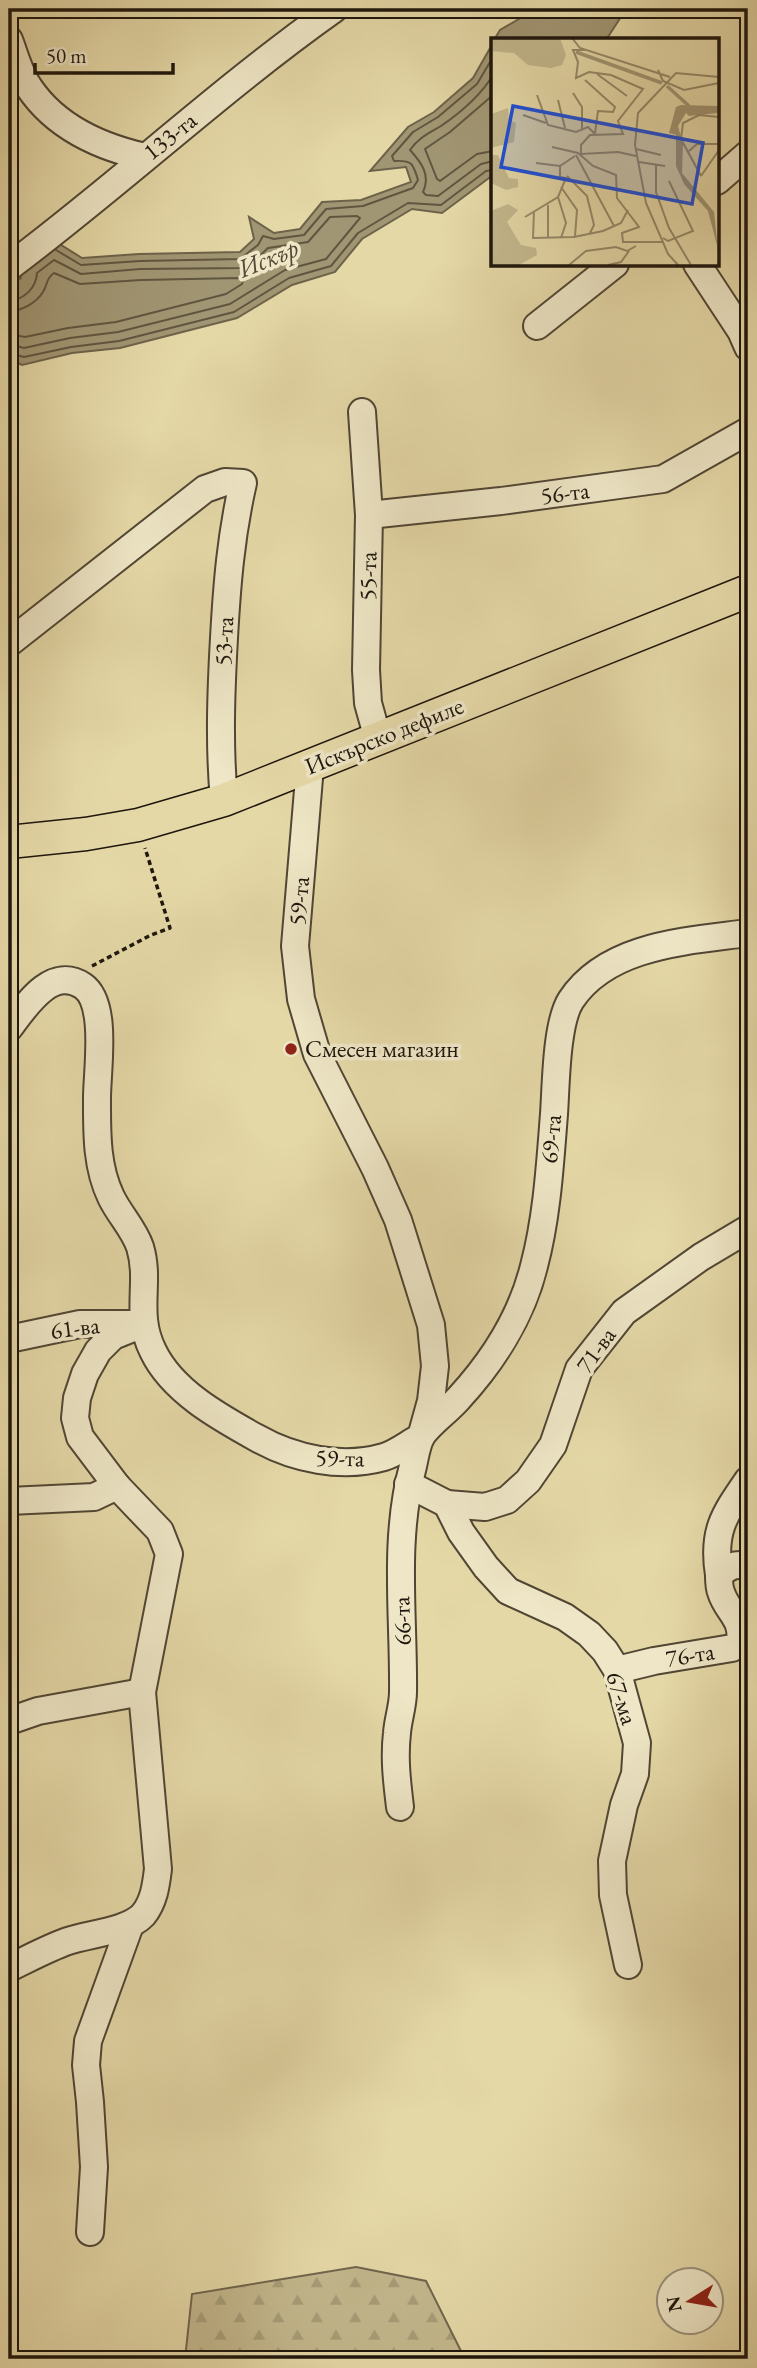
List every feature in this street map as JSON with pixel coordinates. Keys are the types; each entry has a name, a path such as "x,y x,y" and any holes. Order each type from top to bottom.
{"main road":[{"name":"Искърско дефиле","path":"9,842 86,834 138,825 224,800 748,591"}],"street":[{"name":"133-та","path":"9,267 52,235 242,78 334,9"},
{"path":"9,40 25,80 50,113 76,132 112,150 145,157"},
{"path":"718,180 748,154"},
{"path":"537,326 612,266"},
{"path":"698,266 741,331 748,347"},
{"name":"55-та","path":"362,412 369,515 366,670 368,704 378,739"},
{"name":"56-та","path":"369,515 501,501 663,479 748,431"},
{"name":"53-та","path":"9,643 205,489 225,482 243,483 232,528 228,575 220,719 224,800"},
{"name":"59-та","path":"66,981 84,987 93,999 99,1019 97,1138 101,1169 110,1196 139,1246 144,1271 142,1324 153,1351 167,1373 195,1399 269,1445 312,1460 352,1463 386,1456 421,1437 431,1401 435,1366 431,1325 398,1220 375,1168 317,1054 301,999 295,946 310,766"},
{"name":"69-та","path":"421,1437 490,1361 516,1315 534,1268 545,1211 559,1042 570,1002 590,979 620,959 661,946 748,933"},
{"path":"9,1028 40,989 66,981"},
{"name":"71-ва","path":"447,1504 485,1507 507,1500 528,1481 553,1445 579,1369 624,1312 702,1257 748,1229"},
{"name":"61-ва","path":"9,1339 80,1324 142,1324"},
{"path":"9,1969 65,1942 130,1925 142,1916 151,1903 158,1869 142,1692 169,1554 160,1531 117,1486 80,1437 75,1418 77,1398 85,1374 98,1351 113,1336 142,1324"},
{"name":"66-та","path":"400,1807 396,1767 397,1732 403,1698 401,1542 408,1484 421,1437"},
{"path":"719,1575 716,1542 720,1526 748,1480"},
{"path":"408,1484 447,1504"},
{"path":"9,1500 94,1497 117,1486"},
{"name":"67-ма","path":"447,1504 461,1532 508,1591 565,1617 589,1634 605,1651 617,1670 637,1743 635,1774 624,1805 611,1861 613,1895 628,1965"},
{"path":"719,1575 728,1567 738,1564 748,1566"},
{"name":"76-та","path":"617,1670 732,1648 740,1643 742,1632 720,1591 719,1575"},
{"path":"9,1721 38,1711 142,1692"},
{"path":"90,2232 94,2167 86,2065 88,2041 130,1925"}],"path":[{"path":"66,981 151,935 170,928 138,825"}],"green space":[{"path":"356,2267 426,2281 465,2359 185,2359 192,2294"}],"water":[{"path":"536,9 626,9 607,38 495,38 500,30"},
{"name":"Искър","path":"491,46 491,176 442,213 412,209 362,239 335,272 292,285 237,318 120,348 72,353 22,365 9,359 9,287 21,278 15,269 53,240 82,258 240,252 254,239 249,217 274,233 300,229 322,202 361,200 411,182 406,167 370,171 408,127 434,112 473,78"}],"place":[{"name":"Смесен магазин","path":"291,1049"}]}
